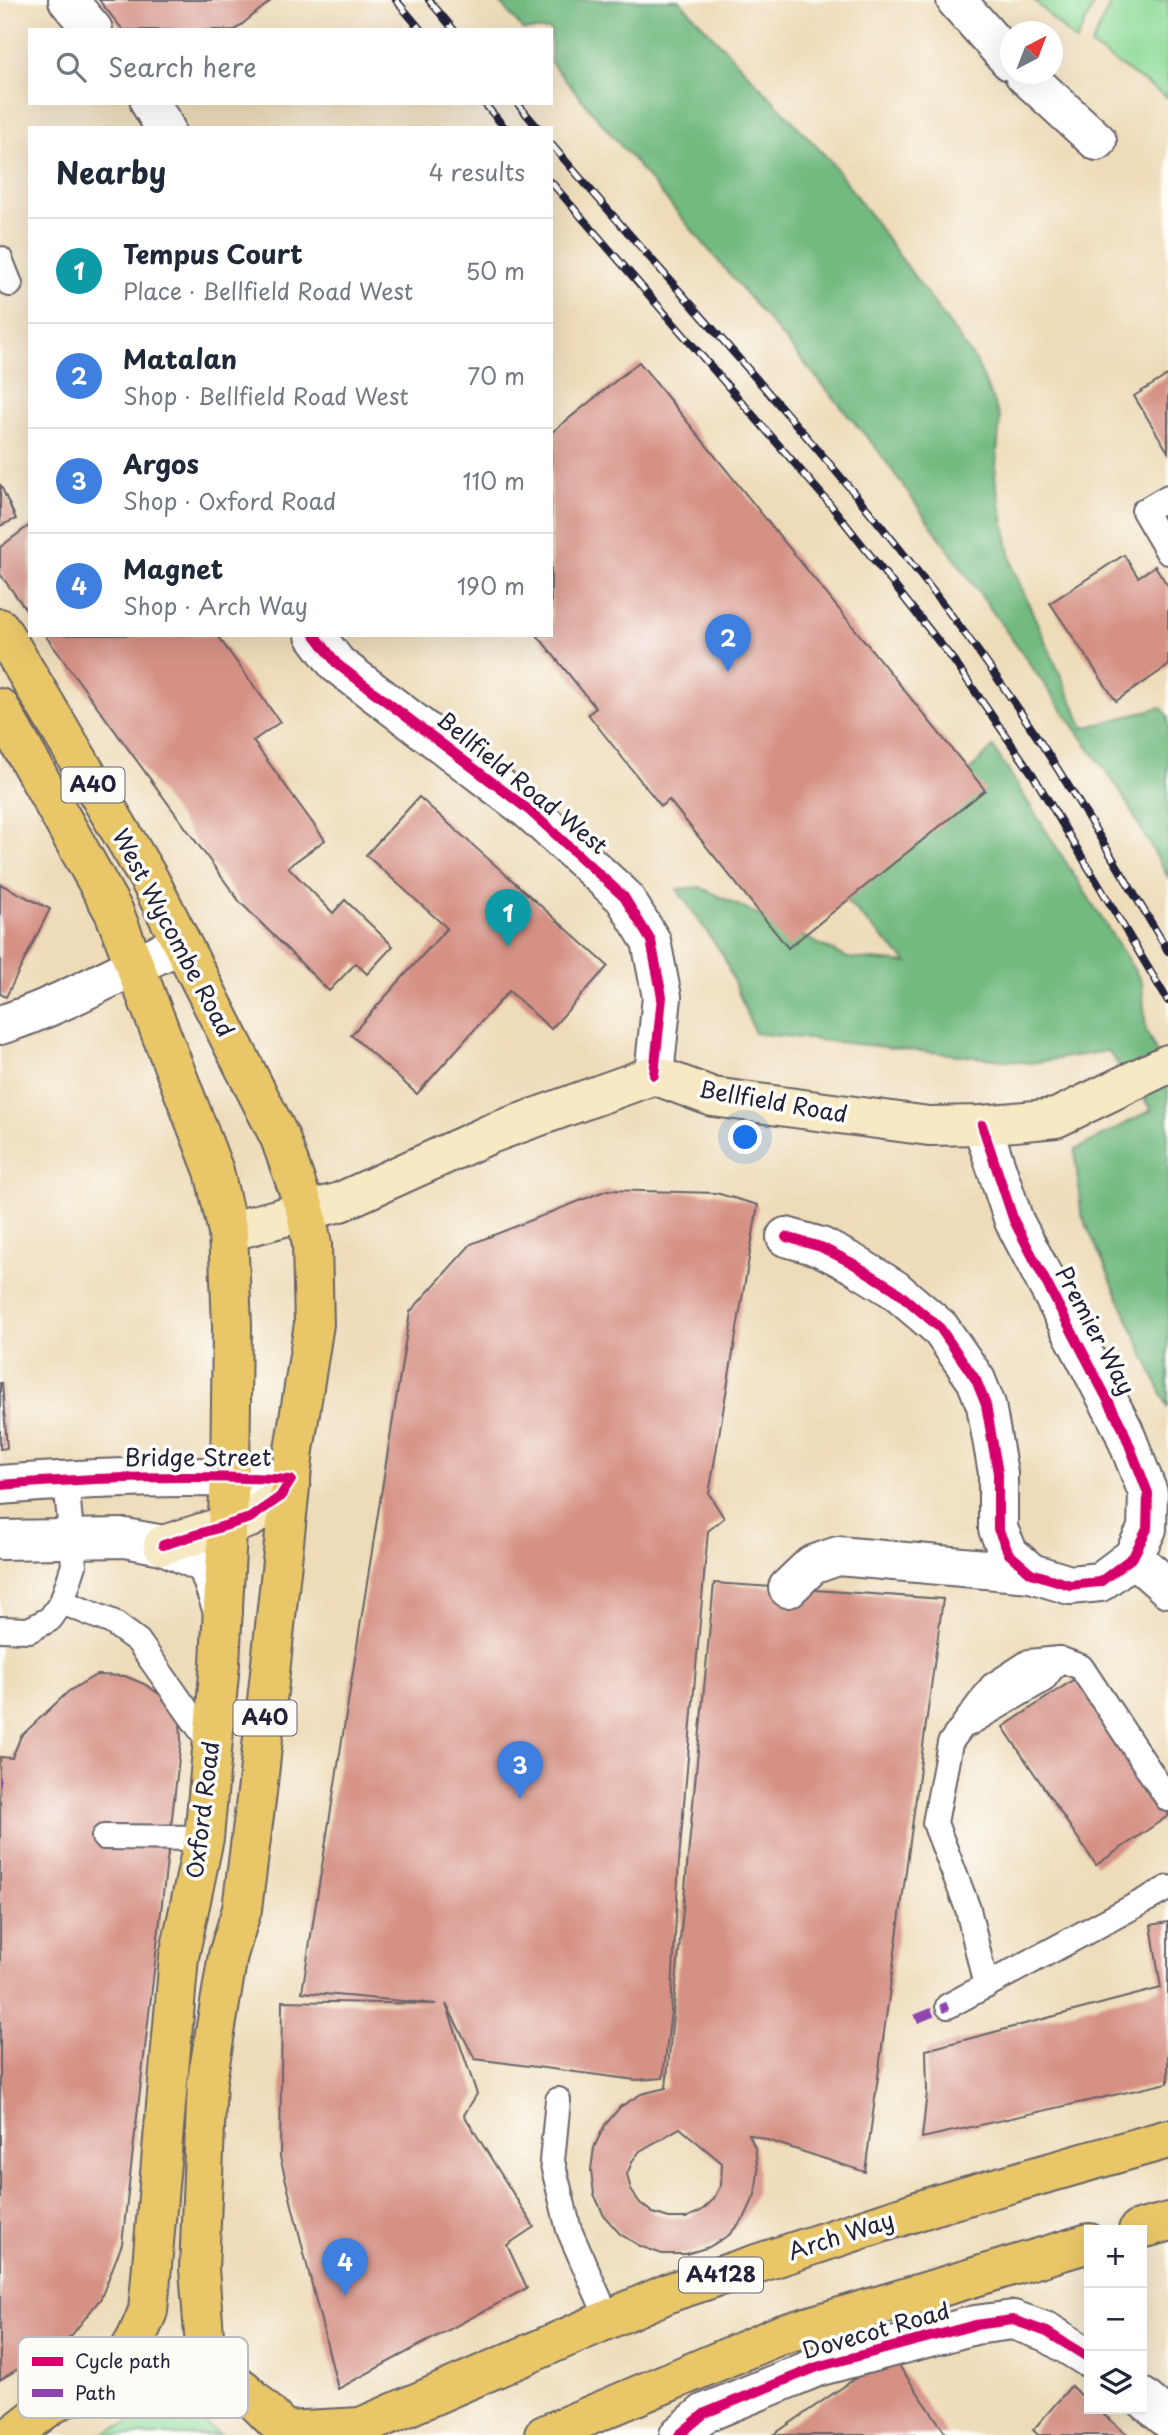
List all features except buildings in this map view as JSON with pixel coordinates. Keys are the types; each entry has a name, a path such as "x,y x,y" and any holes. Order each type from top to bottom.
{"main road":[{"name":"West Wycombe Road","path":"0,628 150,881 280,1138 306,1212"},
{"name":"West Wycombe Road","path":"0,708 114,912 214,1171 228,1232"},
{"name":"A40","path":"203,2337 199,2269 207,2081 228,1955 242,1909 291,1480 314,1324 312,1245 306,1212"},
{"name":"Oxford Road","path":"137,2337 148,2311 179,1957 204,1838 220,1663 230,1476 232,1326 228,1232"},
{"name":"Arch Way","path":"286,2433 361,2427 671,2292 942,2203 1168,2139"},
{"path":"1147,2228 1168,2222"},
{"path":"544,2435 780,2334 1084,2245"},
{"path":"248,2394 286,2433"},
{"path":"12,2435 36,2418"}],"street":[{"path":"68,0 91,28"},
{"path":"956,0 1000,50"},
{"path":"1035,84 1097,141"},
{"path":"151,105 164,126"},
{"name":"Bellfield Road West","path":"317,637 337,664 530,811 624,897 651,941 662,997 654,1076"},
{"path":"0,1025 26,1017 181,944"},
{"name":"Bellfield Road","path":"654,1076 713,1097 929,1126 982,1125 1056,1118 1168,1064"},
{"path":"228,1232 340,1202 490,1134 654,1076"},
{"name":"Premier Way","path":"982,1125 1014,1221 1123,1429 1148,1493 1147,1529 1133,1558"},
{"path":"786,1237 821,1247 852,1263 894,1289 940,1328 976,1380 986,1405 998,1474 999,1529 1009,1554 1031,1573"},
{"name":"Bridge Street","path":"0,1485 66,1480 230,1476 291,1480 280,1497 250,1518 163,1545"},
{"name":"Bridge Street","path":"0,1540 125,1538 163,1545 207,1565 223,1611"},
{"path":"788,1588 812,1565 838,1556 1031,1573 1070,1585 1100,1582 1133,1558 1168,1588"},
{"name":"Dovecot Road","path":"679,2435 705,2413 817,2367 975,2325 1013,2320 1047,2332 1084,2355"},
{"path":"1147,2401 1168,2419"}],"lane":[{"path":"0,259 10,284"},
{"path":"1168,498 1144,511 1168,552"},
{"path":"0,1629 30,1630 50,1619 62,1602 74,1565 66,1480"},
{"path":"62,1602 112,1622 138,1641 212,1746"},
{"path":"986,1986 968,1909 934,1823 950,1743 992,1686 1029,1662 1059,1659 1081,1667 1168,1799"},
{"path":"104,1837 204,1838"},
{"path":"948,2006 1168,1888"},
{"path":"558,2100 552,2161 569,2230 608,2319"}],"green space":[{"path":"498,0 679,0 832,163 977,363 1000,418 995,478 1013,569 1084,728 1161,707 1168,716 1168,877 1120,791 877,449 553,65 553,28 521,28"},
{"path":"1034,0 1096,0 1076,42 1063,29 1063,21 1055,21"},
{"path":"1112,0 1168,0 1168,98 1091,46"},
{"path":"993,747 1142,982 1146,1031 1168,1076 1168,1408 1081,1213 1075,1150 1152,1110 1108,1051 1031,1063 755,1033 723,955 677,889 700,887 848,958 908,963 844,899"},
{"path":"139,2418 193,2418 200,2420 220,2435 100,2435"}],"railway":[{"path":"396,0 419,28"},
{"path":"429,0 452,28"},
{"path":"486,105 503,126"},
{"path":"519,105 536,126"},
{"path":"553,146 768,391 925,581 1026,721 1075,796 1168,951"},
{"path":"553,184 829,503 954,661 1033,775 1168,1001"}],"marked path":[{"path":"916,2019 948,2006"}],"cycle path":[{"path":"317,637 337,664 530,811 624,897 651,941 662,997 654,1075"},
{"path":"786,1237 821,1247 852,1263 894,1289 940,1328 976,1380 986,1405 998,1473 998,1529 1009,1554 1031,1573 1070,1585 1100,1582 1133,1557 1147,1529 1148,1493 1123,1429 1014,1221 982,1125"},
{"path":"0,1485 146,1477 291,1480 280,1497 250,1518 163,1545"},
{"path":"679,2435 705,2413 817,2367 975,2325 1013,2320 1047,2332 1084,2355"}],"place":[{"name":"Matalan","path":"728,672"},
{"name":"Tempus Court","path":"508,947"},
{"name":"Argos","path":"520,1799"},
{"name":"Magnet","path":"345,2296"}]}
